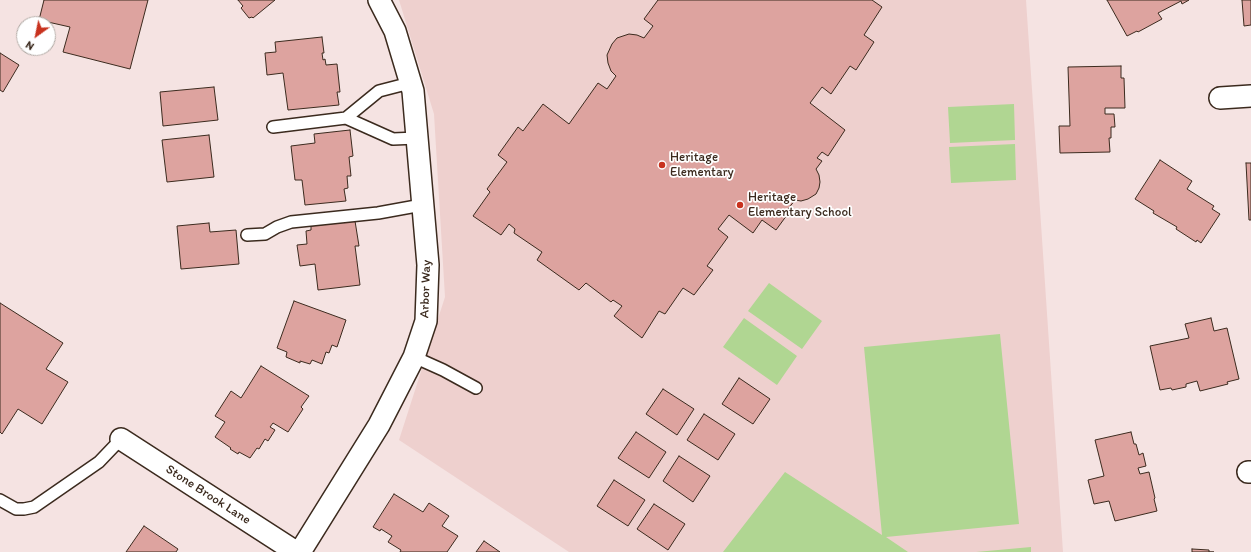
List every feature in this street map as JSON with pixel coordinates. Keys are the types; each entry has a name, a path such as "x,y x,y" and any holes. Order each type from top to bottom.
{"street":[{"name":"Arbor Way","path":"300,552 379,425 414,357 426,321 428,265 413,91 394,31 379,0"},
{"path":"1220,98 1251,96"},
{"name":"Stone Brook Lane","path":"121,439 296,552"}],"lane":[{"path":"346,118 379,91 410,83"},
{"path":"273,127 346,118 393,139 416,138"},
{"path":"247,235 265,234 277,227 291,222 378,213 422,205"},
{"path":"414,357 443,370 476,388"},
{"path":"0,500 16,509 34,507 99,462 121,439"}],"shaded area":[{"name":"Heritage Elementary School","path":"399,0 1026,0 1063,552 569,552 399,440 445,297 434,114"}],"green space":[{"path":"1014,104 1015,140 950,143 948,107"},
{"path":"1015,144 1016,180 951,183 949,147"},
{"path":"769,283 822,321 802,349 748,311"},
{"path":"744,318 797,356 777,385 723,347"},
{"path":"1000,334 1019,524 886,537 908,552 723,552 785,472 882,535 864,347"},
{"path":"1031,547 1031,552 976,552"}],"building":[{"path":"44,0 148,0 130,69 63,52 70,27 56,24 56,16 40,16"},
{"path":"238,0 275,0 253,18 249,18 241,8 243,6"},
{"name":"Heritage Elementary","path":"658,0 872,0 882,7 864,35 874,42 856,70 850,66 831,94 822,87 810,103 845,130 828,156 822,152 817,158 822,161 816,169 820,182 816,194 801,201 795,200 785,213 787,215 776,230 762,220 753,233 729,215 718,229 728,237 707,266 713,270 694,295 683,288 665,314 659,311 642,338 614,316 622,306 613,300 611,302 586,283 579,290 537,260 542,252 514,233 515,229 509,224 501,235 473,216 490,192 487,189 507,162 498,155 518,127 523,131 543,104 569,124 598,83 607,89 616,76 611,71 607,55 612,44 617,38 629,34 644,38 653,26 644,19"},
{"path":"1107,0 1189,0 1182,4 1181,1 1158,13 1162,19 1138,32 1137,31 1127,36"},
{"path":"1242,0 1251,0 1251,25 1244,26"},
{"path":"322,37 324,53 322,53 323,60 325,59 326,65 337,64 340,92 337,92 339,105 288,110 283,73 267,75 265,53 276,52 275,42"},
{"path":"0,53 19,65 3,92 0,90"},
{"path":"1121,66 1121,78 1124,78 1125,108 1105,108 1105,114 1114,114 1115,127 1111,127 1111,138 1109,138 1110,152 1060,153 1059,126 1070,126 1068,67"},
{"path":"214,87 218,120 163,126 160,92"},
{"path":"350,130 353,156 349,157 351,176 347,176 348,188 344,189 346,201 305,205 302,180 295,180 291,146 315,143 314,134"},
{"path":"209,135 214,177 167,182 162,140"},
{"path":"1160,160 1192,181 1187,189 1214,206 1212,209 1220,214 1201,243 1197,240 1196,242 1176,229 1177,227 1153,213 1154,211 1135,199"},
{"path":"1246,163 1251,163 1251,220 1249,220"},
{"path":"355,221 359,246 355,246 360,285 318,290 315,264 300,266 297,245 307,244 306,231 311,230 311,226"},
{"path":"209,223 210,232 236,230 239,264 181,269 177,226"},
{"path":"294,301 346,320 337,347 332,345 329,353 326,352 322,364 312,360 310,364 300,361 300,363 286,357 287,352 277,348"},
{"path":"0,303 63,343 46,369 68,382 42,424 18,409 2,434 0,432"},
{"path":"1211,318 1214,331 1227,328 1239,379 1227,382 1228,384 1200,391 1197,381 1186,384 1186,387 1172,390 1171,388 1160,390 1150,346 1189,338 1185,324"},
{"path":"261,366 309,396 301,407 303,409 288,432 273,423 270,427 275,430 268,441 265,439 259,449 257,448 250,458 239,452 238,454 215,437 225,422 215,416 231,391 241,398"},
{"path":"739,378 770,399 753,424 722,404"},
{"path":"663,389 694,409 677,435 646,414"},
{"path":"704,414 735,434 718,460 687,440"},
{"path":"636,432 666,452 649,478 618,458"},
{"path":"1131,432 1139,455 1143,453 1146,466 1138,468 1140,474 1149,472 1157,511 1115,521 1109,501 1094,504 1088,480 1104,476 1095,440"},
{"path":"679,456 710,476 693,502 663,481"},
{"path":"614,480 645,500 628,526 597,506"},
{"path":"394,494 423,512 429,503 449,516 442,526 458,536 447,552 400,552 401,550 388,542 392,536 381,529 380,531 373,527"},
{"path":"654,504 685,524 668,550 637,529"},
{"path":"144,526 178,549 176,552 126,552"},
{"path":"484,541 500,552 476,552"},
{"path":"1192,549 1209,550 1209,552 1192,552"}],"place":[{"name":"Heritage Elementary","path":"662,165"},
{"name":"Heritage Elementary School","path":"740,205"}]}
